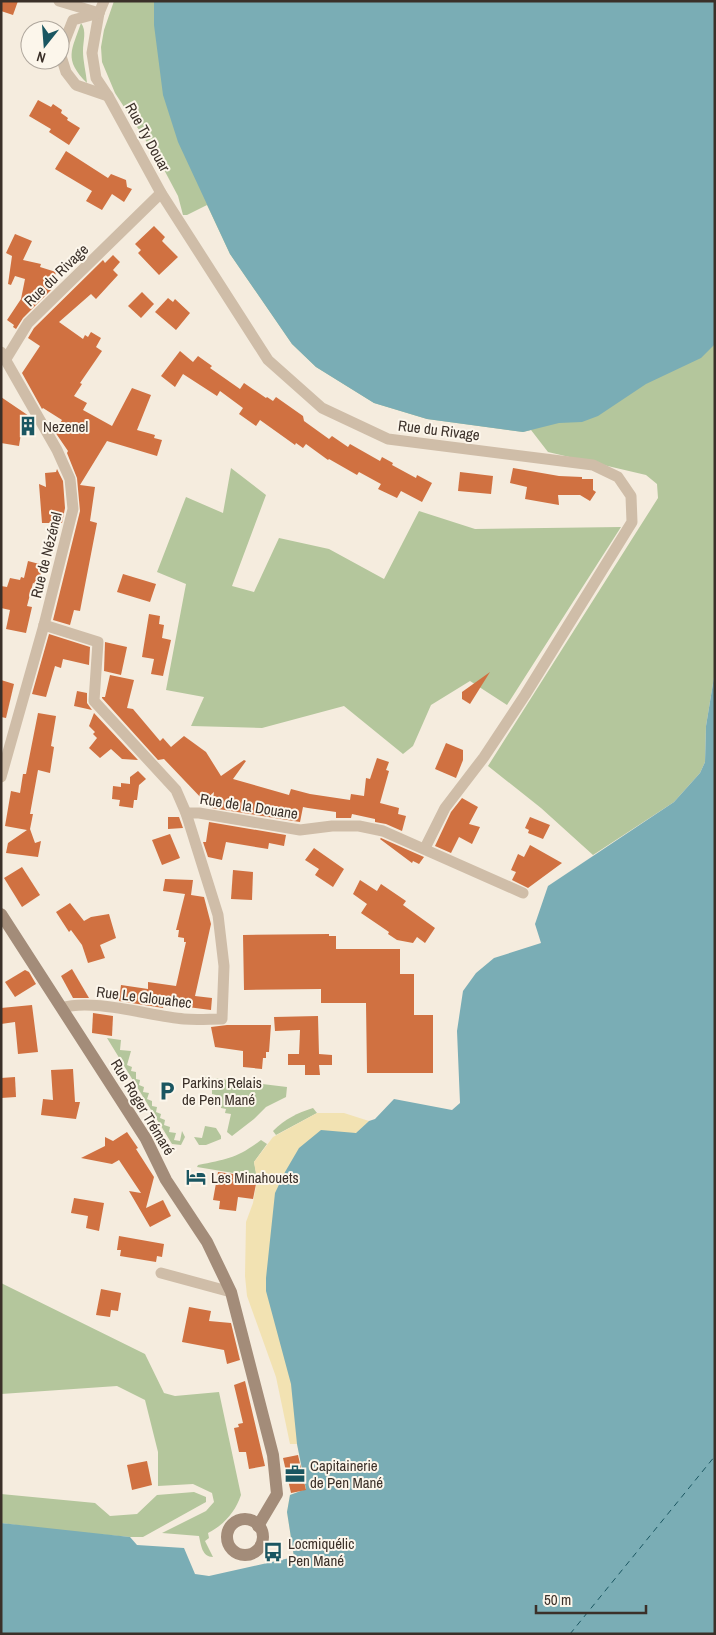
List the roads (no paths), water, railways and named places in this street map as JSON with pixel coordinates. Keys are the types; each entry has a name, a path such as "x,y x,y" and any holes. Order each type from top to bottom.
{"street":[{"path":"59,1 99,13 104,1"},
{"name":"Rue Ty Douar","path":"108,96 76,85 66,72 60,53 73,20 99,13 92,53 96,78 108,96 161,193"},
{"name":"Rue du Rivage","path":"4,355 28,323 161,193 268,360 322,408 388,439 593,465 618,477 631,496 632,522 526,695 484,757 445,808 426,848"},
{"name":"Rue de Nézénel","path":"1,777 44,626 73,508 70,479 57,450 4,355"},
{"name":"Rue de la Douane","path":"44,626 98,642 94,701 176,790 186,813 199,813 300,830 332,826 360,826 383,830 523,892"},
{"name":"Rue Le Glouahec","path":"62,1008 72,1005 184,1019 222,1019 224,966 218,915 186,813"},
{"name":"Rue Roger Trémaré","path":"1,914 146,1139 166,1180 207,1242 231,1292 274,1454 277,1494 258,1526"},
{"path":"160,1273 231,1292"}],"water":[{"path":"154,1 715,1 715,344 701,358 646,384 598,416 582,422 559,423 523,432 427,419 374,403 316,367 292,344 230,254 178,142 163,95 154,25"},
{"path":"715,671 715,1634 1,1634 1,1523 130,1537 137,1545 184,1548 195,1574 209,1576 294,1557 287,1512 290,1495 306,1489 297,1444 291,1384 266,1291 275,1193 299,1148 321,1130 356,1133 369,1121 375,1119 394,1099 452,1110 460,1103 457,1031 463,991 476,973 494,958 541,943 535,924 548,886 674,802 700,773 705,762 706,726"}],"place":[{"name":"Nezenel","path":"28,426"},
{"name":"Parkins Relais de Pen Mané","path":"167,1091"},
{"name":"Les Minahouets","path":"196,1177"},
{"name":"Capitainerie de Pen Mané","path":"295,1474"},
{"name":"Locmiquélic Pen Mané","path":"273,1552"}]}
